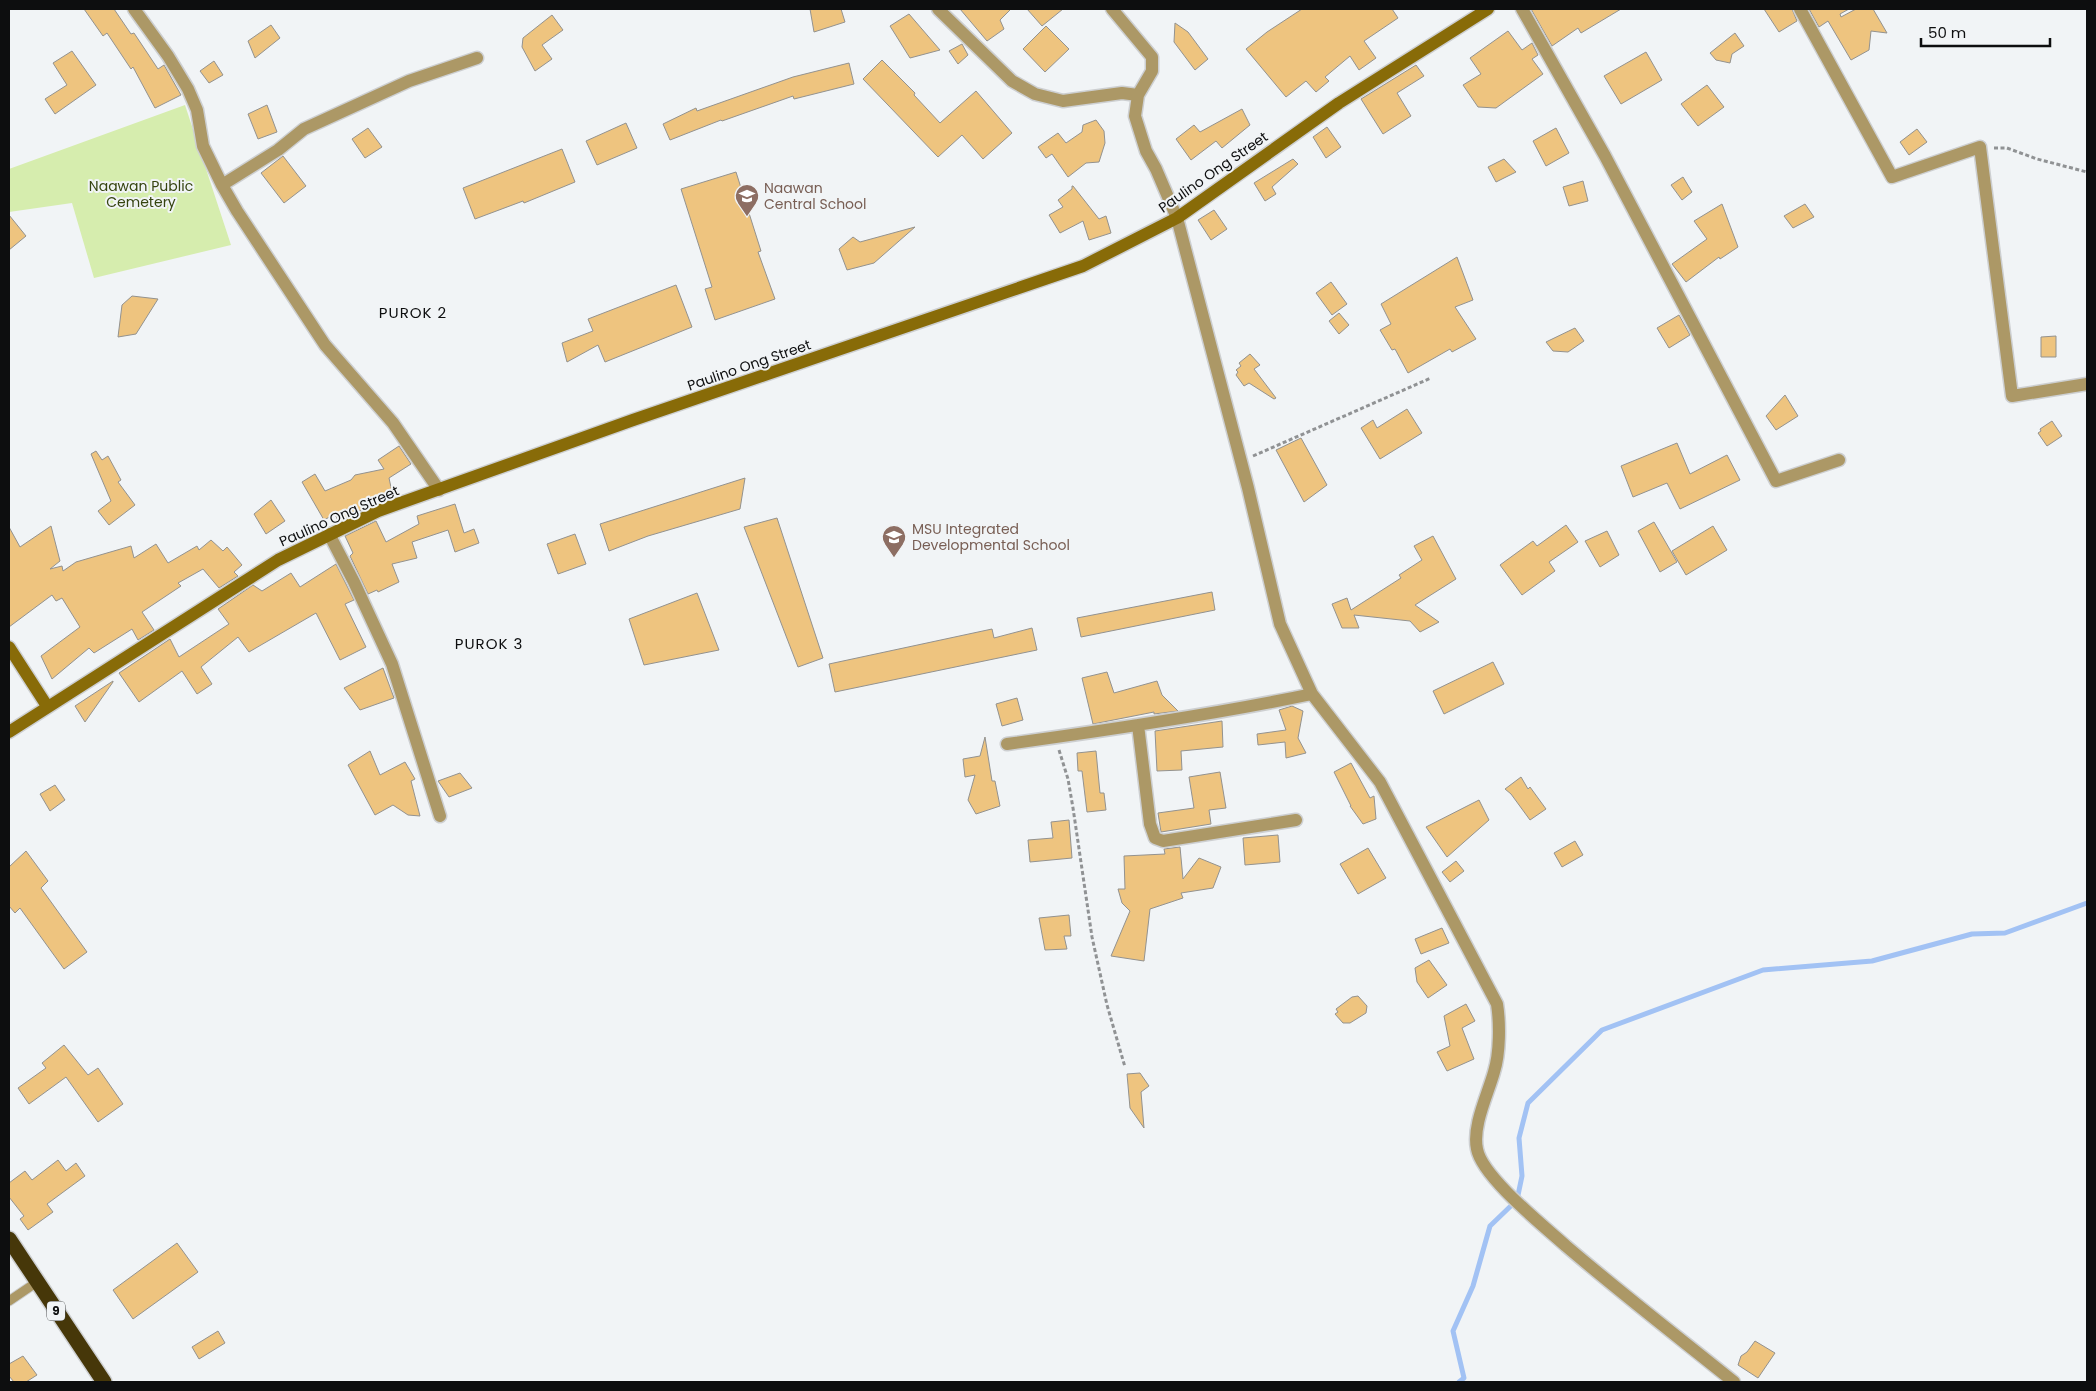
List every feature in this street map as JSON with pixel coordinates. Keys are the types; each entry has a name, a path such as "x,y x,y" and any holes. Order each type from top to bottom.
{"highway":[{"name":"9","path":"9,1241 104,1382"}],"street":[{"path":"134,9 168,56 188,90 197,110 203,146 222,185 259,246 325,344 393,423 439,490"},
{"path":"938,9 1012,81 1035,94 1063,101 1122,93 1138,95"},
{"path":"1112,9 1152,57 1152,71 1138,95 1135,116 1141,136 1177,218 1241,461 1280,624 1312,694 1380,782 1497,1004 1500,1018 1495,1069 1476,1137 1477,1150 1482,1161 1503,1188 1528,1213 1603,1278 1734,1382"},
{"name":"Paulino Ong Street","path":"9,732 278,560 378,511 633,420 1082,266 1177,218 1339,103 1488,9"},
{"path":"1522,9 1609,165 1776,481 1839,460"},
{"path":"1800,9 1892,177 1980,148 2012,396 2087,384"},
{"path":"222,185 278,150 304,129 409,81 477,58"},
{"path":"328,534 354,582 392,664 440,816"},
{"path":"9,647 47,706"},
{"path":"1007,744 1138,725 1312,694"},
{"path":"1138,725 1150,824 1154,838 1163,841 1296,820"}],"lane":[{"path":"9,1301 37,1282"}],"path":[{"path":"1980,148 2007,148 2037,159 2087,172"},
{"path":"1241,461 1431,378"},
{"path":"1057,737 1068,779 1094,945 1107,1005 1125,1067"}],"green space":[{"name":"Naawan Public Cemetery","path":"185,105 231,245 94,278 72,203 9,212 9,169"}],"building":[{"path":"84,9 114,9 131,34 134,33 158,69 164,65 181,95 155,108 133,67 131,69 107,33 103,36"},
{"path":"810,9 841,9 845,22 814,32"},
{"path":"960,9 1011,9 1000,20 1004,29 987,41"},
{"path":"1027,9 1063,9 1042,26"},
{"path":"1302,9 1392,9 1398,18 1364,41 1376,58 1359,70 1350,56 1325,77 1329,81 1316,92 1306,81 1286,97 1246,49 1267,32"},
{"path":"1531,9 1621,9 1581,33 1578,28 1552,46"},
{"path":"1764,9 1792,9 1797,21 1779,32"},
{"path":"1809,9 1849,9 1840,14 1841,17 1856,9 1873,9 1887,33 1871,31 1869,50 1851,60 1828,21 1819,27"},
{"path":"909,14 940,50 910,58 890,26"},
{"path":"552,15 563,30 542,45 552,59 535,71 522,47 523,38"},
{"path":"1175,23 1188,32 1208,59 1195,70 1174,42"},
{"path":"271,25 280,38 255,58 248,41"},
{"path":"1046,26 1069,49 1045,72 1023,49"},
{"path":"1508,31 1522,50 1532,43 1538,55 1532,59 1543,74 1496,108 1478,107 1463,85 1481,74 1470,58"},
{"path":"1735,33 1744,46 1732,54 1730,63 1716,60 1710,53"},
{"path":"962,44 968,55 958,64 949,51"},
{"path":"72,51 96,85 55,114 45,99 67,85 53,63"},
{"path":"1646,52 1662,80 1621,104 1604,76"},
{"path":"882,60 915,93 914,95 940,123 976,91 1012,133 983,159 962,135 938,157 863,79"},
{"path":"214,61 223,75 209,83 200,71"},
{"path":"849,63 854,84 794,99 793,96 721,120 670,140 663,124 696,108 697,111 793,77"},
{"path":"1416,65 1424,76 1397,93 1411,116 1383,134 1361,99"},
{"path":"1707,85 1724,107 1698,126 1681,104"},
{"path":"267,105 277,132 258,139 248,114"},
{"path":"1242,109 1250,125 1222,148 1216,141 1191,160 1176,139 1194,125 1200,132"},
{"path":"1096,120 1104,131 1105,143 1099,162 1086,163 1068,177 1052,154 1046,158 1038,147 1058,133 1066,143 1082,132 1083,125"},
{"path":"626,123 637,148 597,165 586,141"},
{"path":"1327,127 1341,147 1326,158 1313,137"},
{"path":"368,128 382,147 365,158 352,139"},
{"path":"1556,128 1569,153 1546,166 1533,141"},
{"path":"1917,129 1927,142 1909,155 1900,142"},
{"path":"562,149 575,182 524,203 523,201 475,219 463,188"},
{"path":"283,156 306,186 284,203 261,173"},
{"path":"1293,159 1298,164 1272,187 1276,194 1265,201 1254,183"},
{"path":"1504,159 1516,172 1496,182 1488,167"},
{"path":"736,172 761,251 758,252 775,299 715,320 705,289 712,287 681,189"},
{"path":"1683,177 1692,192 1682,200 1671,185"},
{"path":"1583,181 1588,201 1569,206 1563,187"},
{"path":"1072,186 1099,219 1106,216 1111,233 1089,240 1083,221 1060,233 1049,215 1063,207 1058,200 1072,189"},
{"path":"1722,204 1738,247 1720,259 1719,257 1686,282 1672,264 1707,239 1694,221"},
{"path":"1805,204 1814,217 1793,228 1784,216"},
{"path":"1214,210 1227,229 1211,240 1198,220"},
{"path":"9,215 26,236 9,250"},
{"path":"915,227 874,263 847,270 839,249 853,237 860,242"},
{"path":"1457,257 1473,300 1455,307 1476,339 1452,352 1450,349 1408,373 1395,349 1392,350 1380,330 1391,324 1381,304"},
{"path":"1331,282 1347,304 1332,315 1316,293"},
{"path":"676,285 692,327 605,362 598,345 567,362 562,343 593,331 588,319"},
{"path":"132,296 158,299 136,334 118,337 122,305"},
{"path":"1339,313 1349,325 1339,334 1329,321"},
{"path":"1679,315 1690,335 1669,348 1657,328"},
{"path":"1575,328 1584,341 1568,352 1553,351 1546,342"},
{"path":"2056,336 2056,357 2041,357 2041,337"},
{"path":"1250,354 1260,365 1254,369 1276,398 1274,399 1249,383 1244,386 1236,375 1238,372 1236,370 1241,366 1239,363"},
{"path":"1785,395 1798,416 1776,430 1766,416"},
{"path":"1407,409 1422,433 1380,459 1361,428 1373,420 1377,428"},
{"path":"2052,421 2062,436 2047,446 2038,433 2041,431 2040,429"},
{"path":"1301,438 1327,485 1304,502 1276,450"},
{"path":"1677,443 1690,474 1727,455 1740,480 1680,509 1667,483 1633,497 1621,466"},
{"path":"399,446 411,464 389,478 392,492 368,502 370,506 338,521 335,514 324,520 302,482 315,474 325,491 351,480 355,475 384,469 378,460"},
{"path":"96,451 102,460 108,456 121,480 118,482 135,505 109,525 98,511 111,501 91,454"},
{"path":"745,478 740,509 648,536 609,551 600,524"},
{"path":"271,500 285,521 266,534 254,514"},
{"path":"455,504 464,533 474,529 479,543 455,552 448,530 412,542 417,558 392,564 399,582 378,592 377,590 368,594 350,556 353,553 345,536 376,521 386,542 419,524 417,516"},
{"path":"777,518 823,658 798,667 744,527"},
{"path":"1654,522 1677,562 1660,572 1638,531"},
{"path":"1566,525 1578,542 1549,562 1555,571 1522,595 1500,565 1533,541 1537,546"},
{"path":"51,526 60,561 50,569 62,566 63,571 76,562 131,546 134,558 156,544 168,563 197,546 199,550 211,540 223,551 227,547 242,565 234,572 238,576 219,588 203,569 178,583 181,586 142,612 154,630 138,640 132,629 94,653 89,648 52,679 41,656 80,627 62,598 56,601 52,595 9,627 9,527 20,547"},
{"path":"1713,526 1727,550 1686,575 1672,551"},
{"path":"1607,531 1619,555 1600,567 1585,541"},
{"path":"575,534 586,564 558,574 547,544"},
{"path":"1433,536 1456,579 1415,605 1439,622 1420,632 1410,621 1354,615 1359,628 1342,628 1332,604 1347,598 1351,610 1401,578 1399,575 1422,560 1414,546"},
{"path":"336,564 354,600 345,604 366,647 340,660 316,613 249,652 238,637 201,667 212,684 197,694 182,671 139,702 119,673 170,639 179,657 229,624 218,609 253,585 262,591 291,573 300,587"},
{"path":"1212,592 1215,610 1081,637 1077,618"},
{"path":"697,593 719,650 644,665 629,619"},
{"path":"1032,628 1037,650 835,692 829,664 992,629 994,638"},
{"path":"1493,662 1504,684 1444,714 1433,691"},
{"path":"383,668 394,698 360,710 344,688"},
{"path":"1107,672 1114,693 1157,681 1162,695 1178,711 1154,714 1154,712 1093,724 1082,678"},
{"path":"113,682 85,722 75,706"},
{"path":"1017,698 1023,720 1002,726 996,704"},
{"path":"1292,706 1303,711 1298,738 1306,753 1286,758 1285,742 1258,745 1257,734 1286,730 1279,710"},
{"path":"1222,721 1223,747 1181,751 1182,770 1157,771 1155,731"},
{"path":"985,737 992,781 995,781 1000,806 976,814 968,800 975,775 965,777 963,759 980,756"},
{"path":"370,751 380,775 405,762 415,779 411,781 420,816 408,815 393,805 375,815 348,765"},
{"path":"1096,751 1100,793 1104,793 1106,810 1087,812 1082,771 1078,771 1077,753"},
{"path":"1351,763 1370,798 1374,796 1376,819 1363,824 1350,806 1334,772"},
{"path":"1220,772 1226,808 1209,810 1211,824 1161,832 1158,813 1194,808 1189,777"},
{"path":"460,773 472,788 449,797 438,781"},
{"path":"1521,777 1528,789 1530,787 1546,809 1530,820 1511,794 1505,789"},
{"path":"55,785 65,800 50,811 40,794"},
{"path":"1479,800 1489,820 1447,857 1426,827"},
{"path":"1069,820 1072,858 1030,862 1028,840 1053,838 1051,822"},
{"path":"1278,835 1280,862 1245,865 1243,838"},
{"path":"1575,841 1583,855 1562,867 1554,853"},
{"path":"1180,847 1183,879 1199,858 1221,867 1213,888 1181,893 1183,898 1150,909 1144,961 1111,956 1130,911 1122,903 1118,889 1125,889 1124,856 1165,854 1164,849"},
{"path":"1368,848 1386,878 1358,894 1340,864"},
{"path":"26,851 48,881 41,888 87,952 64,969 20,908 15,913 9,906 9,867"},
{"path":"1456,861 1464,871 1450,882 1442,872"},
{"path":"1069,915 1071,936 1064,936 1067,949 1045,950 1039,918"},
{"path":"1442,928 1449,943 1421,954 1415,939"},
{"path":"1429,960 1447,985 1428,998 1417,982 1415,968"},
{"path":"1358,996 1367,1006 1366,1013 1350,1023 1343,1023 1335,1014 1338,1012 1336,1009 1352,997"},
{"path":"1466,1004 1475,1021 1462,1028 1474,1059 1447,1071 1437,1052 1450,1046 1444,1016"},
{"path":"64,1045 88,1075 98,1068 123,1104 98,1122 66,1077 29,1104 18,1088 46,1068 42,1063"},
{"path":"1140,1073 1149,1086 1141,1092 1144,1128 1130,1108 1127,1074"},
{"path":"58,1160 66,1171 76,1163 85,1176 47,1204 53,1212 28,1230 20,1219 24,1216 9,1197 9,1183 25,1171 32,1180"},
{"path":"177,1243 198,1272 133,1319 113,1290"},
{"path":"218,1331 225,1343 199,1359 192,1347"},
{"path":"1755,1341 1775,1353 1758,1378 1738,1365 1741,1356 1747,1352"},
{"path":"23,1356 37,1375 26,1382 14,1382 9,1376 9,1364"}],"waterway":[{"path":"1459,1382 1464,1378 1453,1331 1473,1286 1490,1226 1517,1200 1522,1176 1519,1138 1528,1103 1602,1030 1763,970 1872,961 1972,934 2005,933 2087,903"}],"place":[{"name":"Naawan Central School","path":"747,217"},
{"name":"MSU Integrated Developmental School","path":"894,558"}],"district":[{"name":"PUROK 2","path":"413,313"},
{"name":"PUROK 3","path":"489,644"}]}
